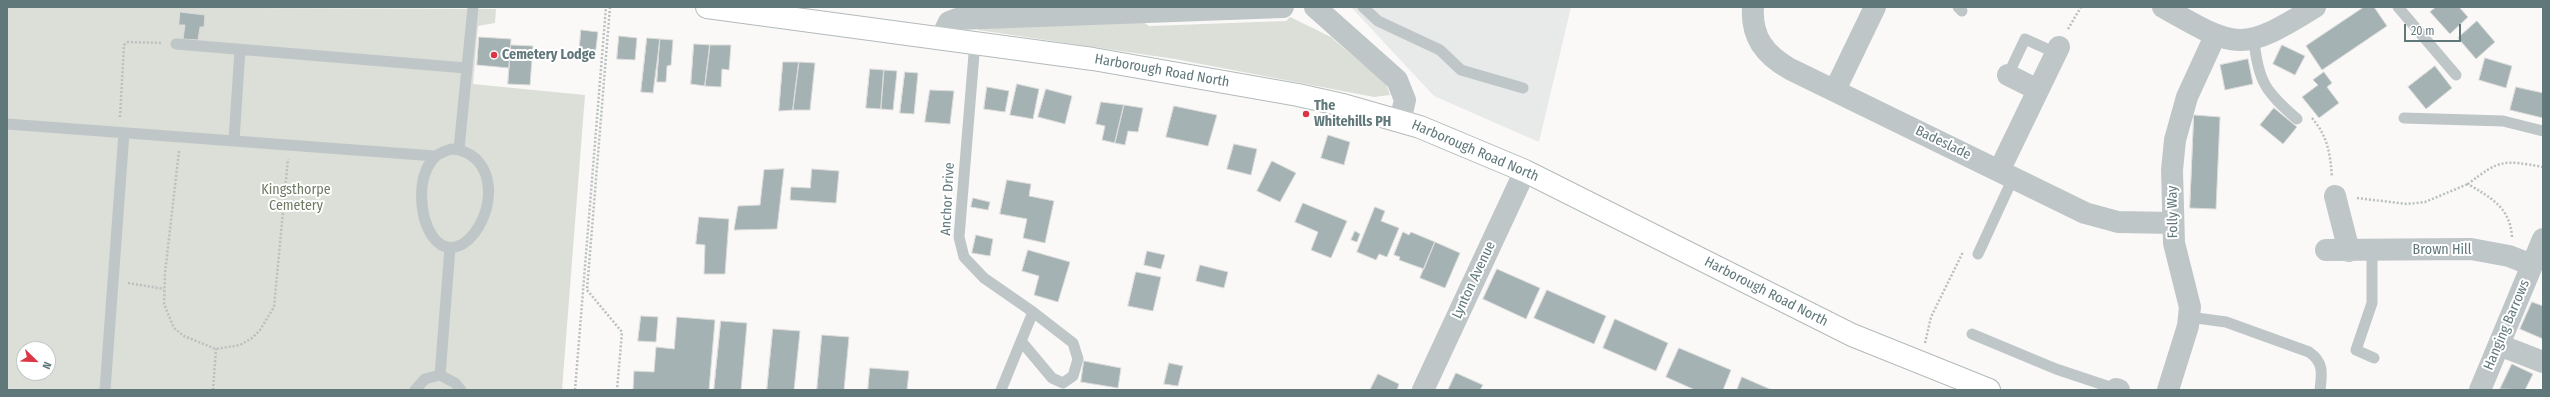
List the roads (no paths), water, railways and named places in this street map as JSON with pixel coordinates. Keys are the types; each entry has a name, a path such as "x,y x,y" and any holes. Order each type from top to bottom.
{"highway":[{"name":"Harborough Road North","path":"707,7 942,37 1235,83 1342,105 1400,121 1476,149 1525,171 1846,332 1990,390"}],"street":[{"path":"942,37 946,27 953,20 1018,11 1284,7"},
{"path":"1315,7 1397,80 1405,100 1400,121"},
{"name":"Badeslade","path":"1753,7 1755,33 1767,54 1790,69 2068,205 2104,219 2142,224 2173,223"},
{"path":"1835,90 1875,7"},
{"path":"2163,7 2215,36 2236,41 2254,40 2281,28 2315,7"},
{"name":"Folly Way","path":"2168,390 2189,317 2188,297 2176,256 2173,223 2173,155 2180,117 2215,36"},
{"path":"2006,175 2038,90 2057,50"},
{"path":"2008,75 2038,90"},
{"name":"Lynton Avenue","path":"1423,390 1525,171"},
{"path":"2335,196 2349,251"},
{"name":"Hanging Barrows","path":"2480,390 2543,239"},
{"name":"Brown Hill","path":"2326,250 2471,249 2509,256 2532,265"},
{"path":"2499,345 2543,362"}],"lane":[{"path":"459,149 473,7"},
{"path":"1363,7 1378,21 1440,50 1461,70 1523,88"},
{"path":"2398,7 2456,75"},
{"path":"2008,75 2025,39 2057,50"},
{"path":"2254,40 2260,77 2266,88 2297,119"},
{"name":"Anchor Drive","path":"975,42 959,237 964,257 984,278 1033,312 1073,343 1078,359 1073,376 1063,383 1052,378 1021,341"},
{"path":"176,44 466,68"},
{"path":"234,140 240,50"},
{"path":"2404,118 2503,121 2543,131"},
{"path":"7,124 435,156 451,149 459,149 473,157 484,170 489,197 486,216 477,232 463,242 450,248 443,246 433,236 425,222 421,206 426,175 435,156"},
{"path":"105,390 113,281 121,132"},
{"path":"1978,254 2006,175"},
{"path":"440,375 450,248"},
{"path":"2372,250 2372,303 2356,350 2374,358"},
{"path":"1001,390 1033,312"},
{"path":"2189,317 2226,322 2309,352 2316,357 2322,367 2320,390"},
{"path":"1972,334 2056,369 2118,389"},
{"path":"415,390 425,379 440,375 455,383 461,390"}],"place":[{"name":"Cemetery Lodge","path":"494,55"},
{"name":"The Whitehills PH","path":"1306,114"}],"park label":[{"name":"Kingsthorpe Cemetery","path":"296,198"}]}
